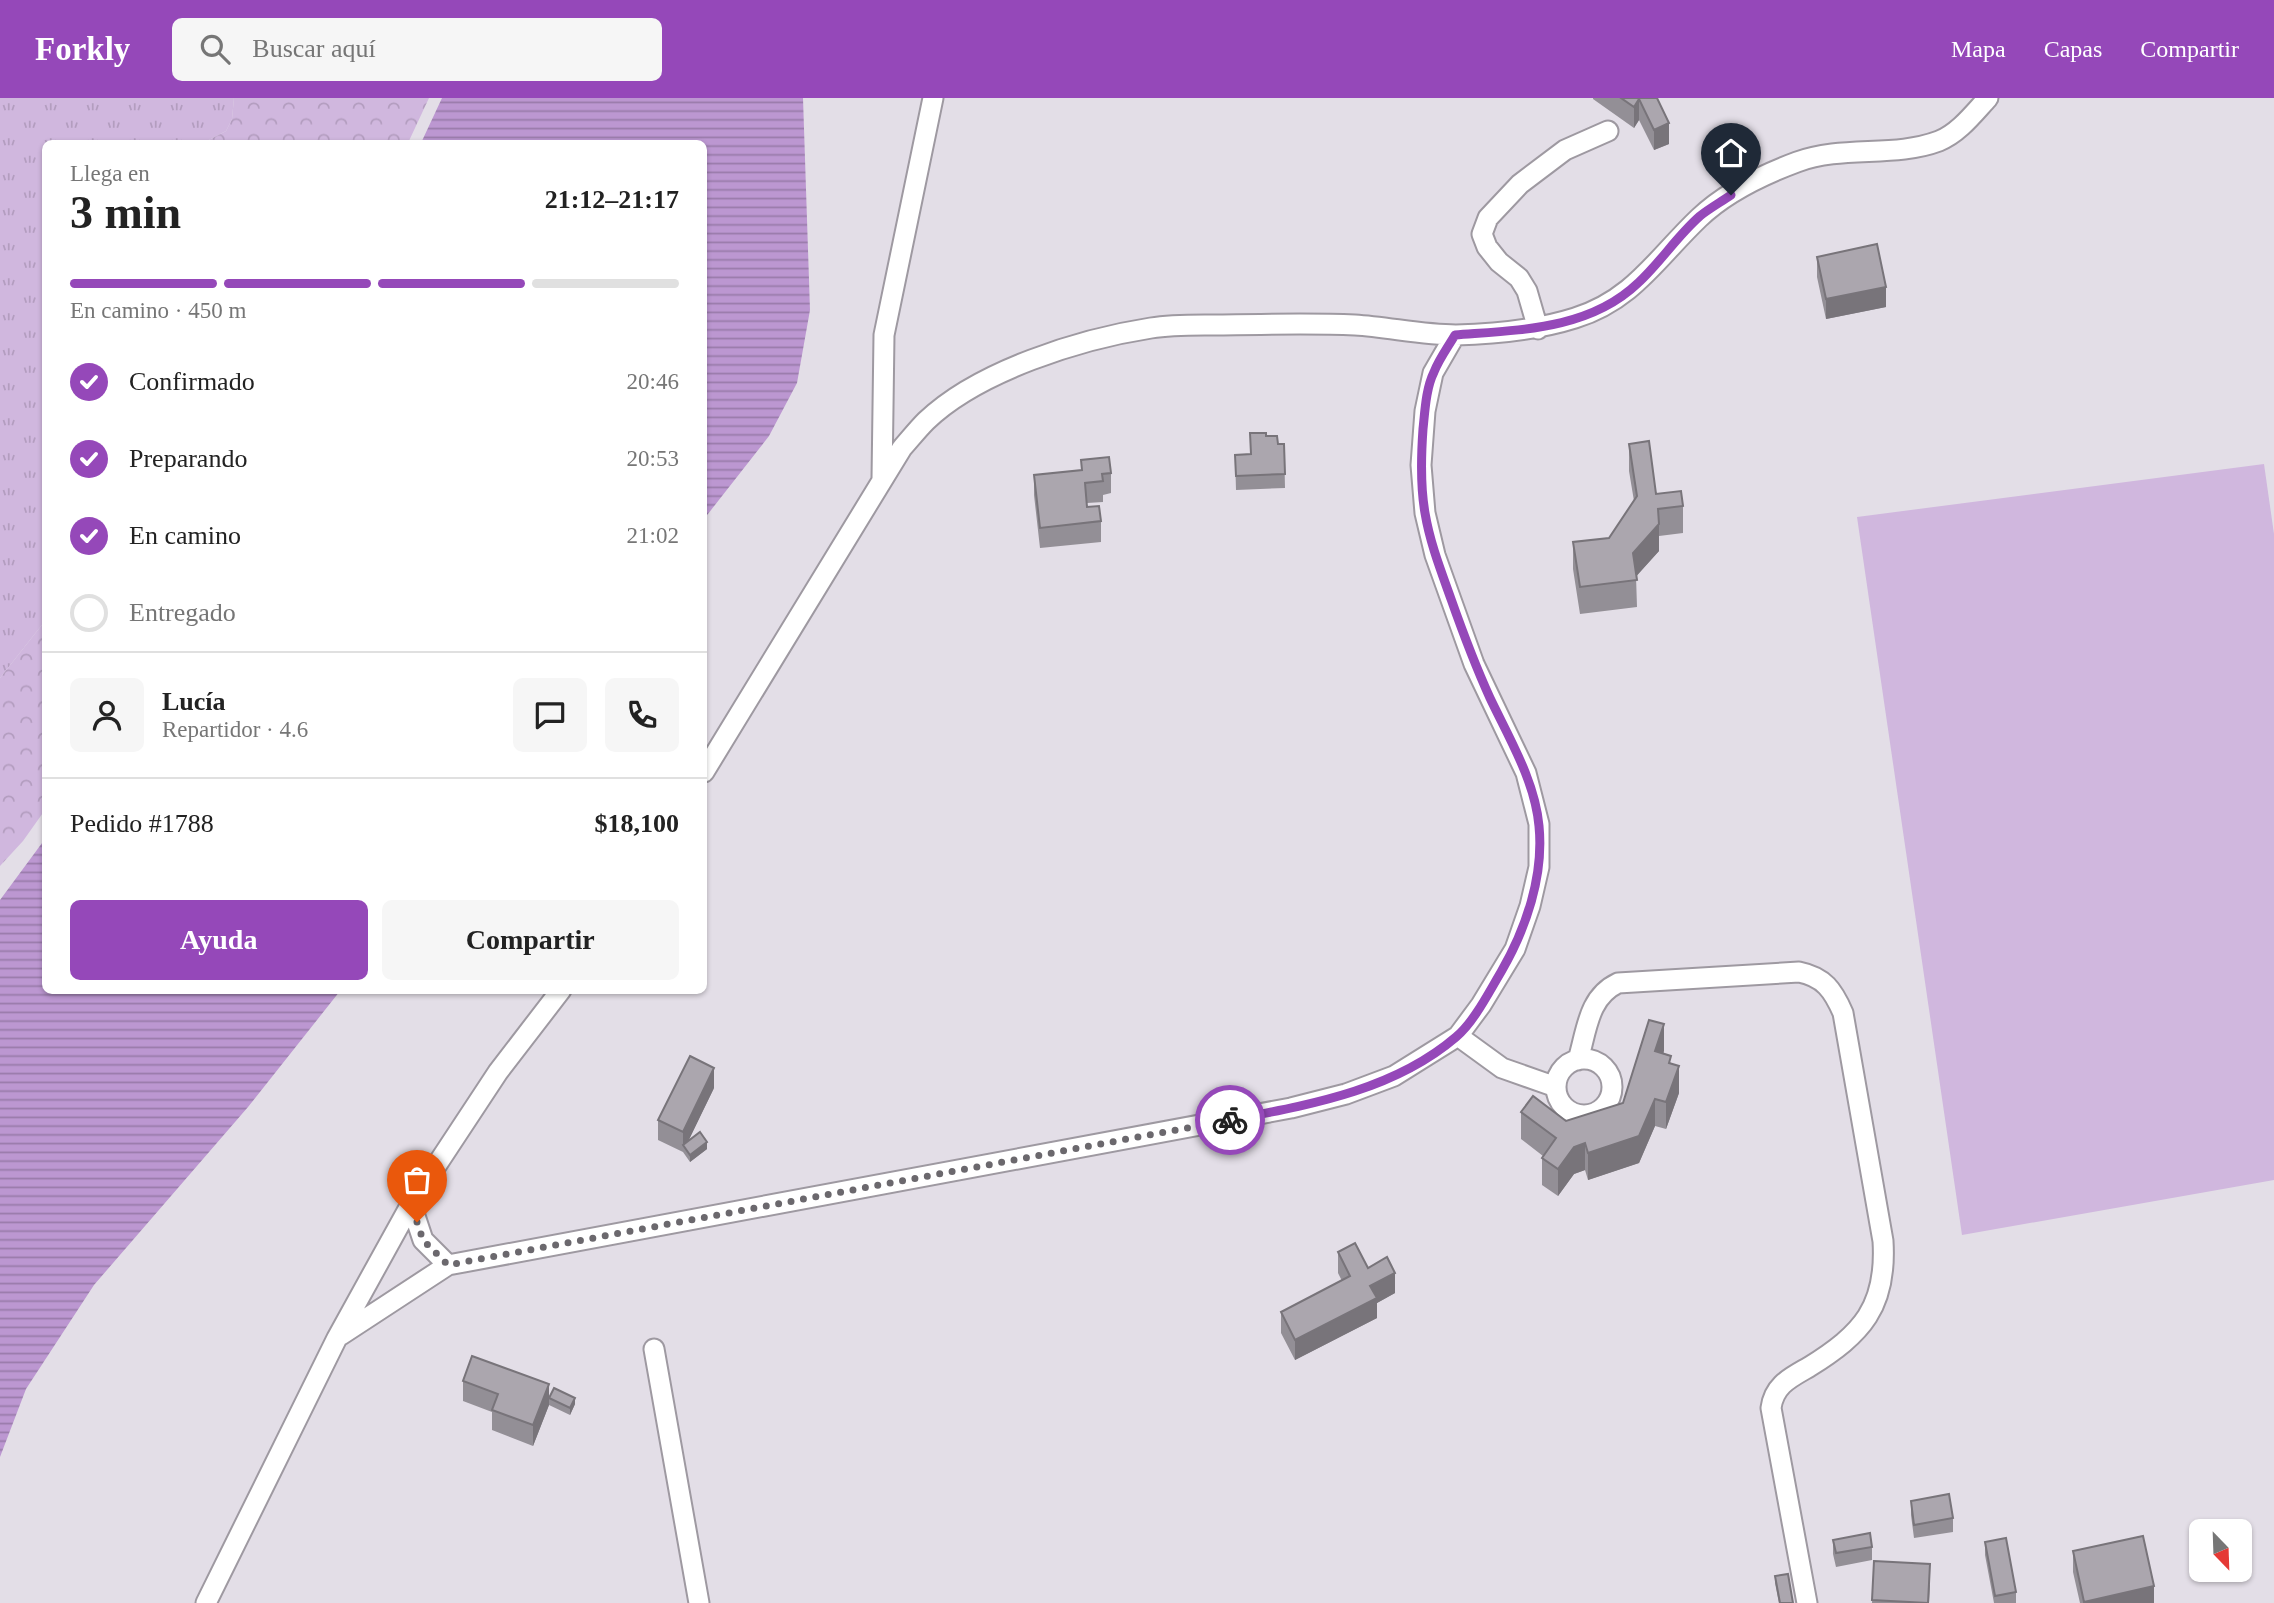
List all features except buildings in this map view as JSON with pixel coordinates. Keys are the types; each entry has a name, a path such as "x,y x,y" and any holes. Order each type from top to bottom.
{"street":[{"path":"882,480 884,335 933,98"},
{"path":"707,767 902,448 928,419 971,389 1014,366 1076,345 1151,328 1278,323 1356,326 1455,335 1538,329 1610,304 1636,285 1700,216 1746,184 1800,161 1841,151 1905,148 1941,140 1958,129 1988,98"},
{"path":"1538,329 1527,291 1519,278 1499,262 1487,247 1482,234 1488,218 1520,184 1565,150 1608,131"},
{"path":"337,1338 448,1265 1291,1108 1346,1094 1394,1076 1458,1036 1514,949 1530,906 1539,867 1539,824 1526,773 1474,664 1435,555 1425,513 1421,465 1424,411 1433,373 1455,335"},
{"path":"1578,1060 1595,1000 1605,989 1618,983 1799,972 1814,975 1837,999 1845,1026 1883,1241 1884,1263 1872,1311 1860,1328 1783,1383 1773,1395 1771,1408 1807,1603"},
{"path":"206,1603 337,1338 411,1204 498,1072 558,994"},
{"path":"1458,1036 1502,1068 1556,1087"},
{"path":"1578,1060 1596,1062 1609,1074 1612,1092 1603,1108 1587,1115 1577,1115 1562,1105 1556,1087 1562,1069 1578,1060"},
{"path":"411,1204 423,1240 448,1265"},
{"path":"654,1349 699,1603"}],"green space":[{"path":"0,98 234,98 232,119 226,131 209,140 42,140 42,625 0,678"},
{"path":"234,98 429,98 409,140 209,140 226,131 232,119"},
{"path":"2264,464 2274,534 2274,1180 1962,1235 1857,517"},
{"path":"42,625 42,814 23,841 0,866 0,678"}],"shaded area":[{"path":"442,98 803,98 810,310 797,383 769,436 707,515 707,140 422,140"},
{"path":"42,843 42,994 338,994 248,1107 94,1285 26,1389 0,1457 0,900"}],"way so far":[{"path":"417,1222 423,1240 448,1265 1230,1120"}],"route":[{"path":"1230,1120 1346,1094 1394,1076 1458,1036 1514,949 1530,906 1539,867 1539,824 1533,799 1526,773 1474,664 1435,555 1425,513 1421,465 1424,411 1433,373 1455,335 1538,329 1610,304 1636,285 1700,216 1731,195"}]}
